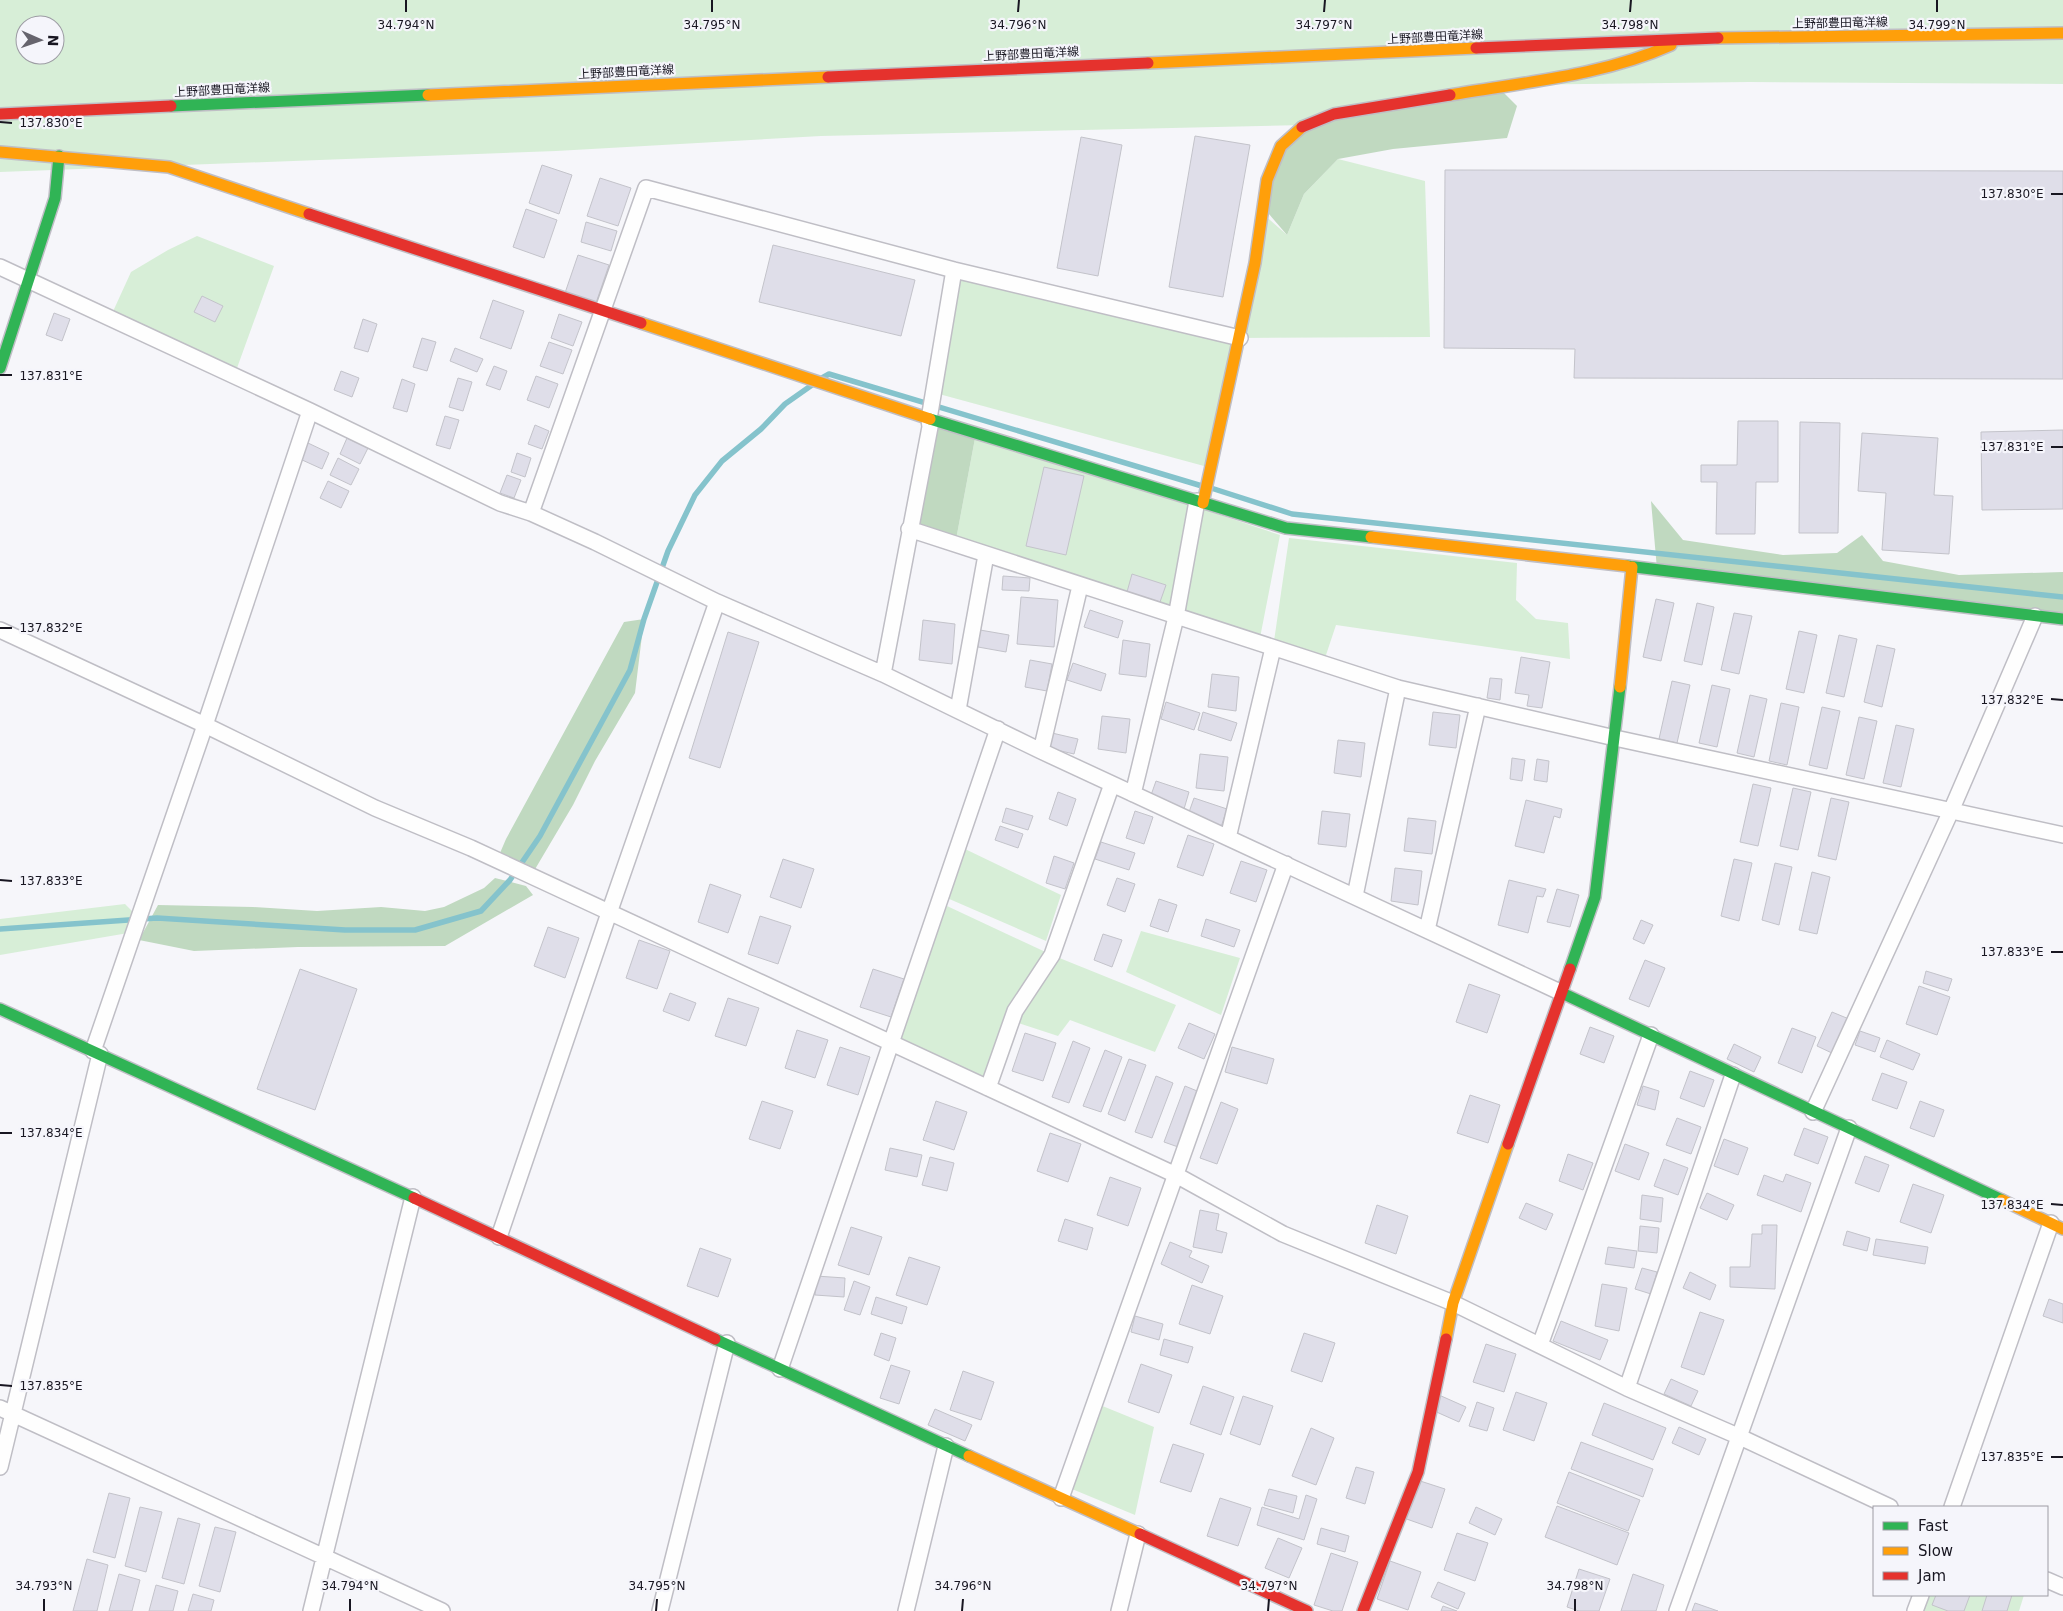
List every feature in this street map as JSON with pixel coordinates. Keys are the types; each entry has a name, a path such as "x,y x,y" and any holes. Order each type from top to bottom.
{"street":[{"name":"上野部豊田竜洋線","path":"0,114 1682,40 2063,33"},
{"path":"1133,794 1240,338 1255,263 1267,180 1281,146 1304,125 1334,114 1608,68 1651,54 1682,40"},
{"path":"0,152 169,167 929,419 1286,528 1632,567 2063,619"},
{"path":"0,368 54,198 59,156"},
{"path":"531,513 646,188 954,270 1240,338"},
{"path":"0,266 310,410 500,503 531,513 596,542 717,602 883,674 1041,751 1355,896 2057,1226 1952,1506"},
{"path":"883,674 930,427 929,419 954,270"},
{"path":"0,1467 14,1414 96,1053 310,410"},
{"path":"909,530 1398,688 1615,738 2063,835"},
{"path":"958,710 986,555"},
{"path":"1363,1611 1418,1472 1453,1303 1595,897 1615,738 1632,567"},
{"path":"1041,751 1080,586"},
{"path":"499,1237 608,913 717,602"},
{"path":"1813,1112 1951,811 2036,616"},
{"path":"0,630 205,725 375,808 471,848 1176,1176 1283,1234 1453,1303 1627,1388 1740,1437 1888,1506"},
{"path":"1228,838 1273,648"},
{"path":"1355,896 1398,688"},
{"path":"1427,930 1478,706"},
{"path":"780,1369 998,729"},
{"path":"988,1088 1015,1011 1052,956 1112,784"},
{"path":"1061,1498 1286,864"},
{"path":"0,1009 413,1197 946,1446 1307,1611"},
{"path":"1540,1344 1651,1035"},
{"path":"1627,1388 1733,1075"},
{"path":"1677,1611 1849,1128"},
{"path":"311,1611 413,1197"},
{"path":"660,1611 727,1343"},
{"path":"0,1408 442,1611"},
{"path":"906,1611 946,1446"},
{"path":"1119,1611 1138,1534"},
{"path":"2048,1580 2063,1587"},
{"path":"1916,1611 1921,1596"}],"green space":[{"path":"0,0 2063,0 2063,84 1749,82 1508,85 1304,125 821,136 556,151 0,172"},
{"path":"1498,87 1517,106 1507,138 1393,149 1338,159 1304,194 1287,235 1263,207 1281,146 1334,114"},
{"path":"1338,159 1425,181 1430,337 1240,338 1262,213 1287,235 1304,194"},
{"path":"197,236 274,266 237,368 110,318 131,272 168,250"},
{"path":"961,271 1239,344 1204,466 939,394"},
{"path":"935,421 976,433 955,545 909,529"},
{"path":"976,433 1280,535 1259,643 955,545"},
{"path":"1651,501 1683,540 1783,555 1837,553 1862,535 1883,561 1959,575 2063,572 2063,618 1657,569"},
{"path":"1289,538 1517,563 1516,600 1536,619 1568,623 1570,659 1336,625 1323,664 1273,648"},
{"path":"644,619 635,693 531,876 497,860 506,839 624,622"},
{"path":"965,849 1061,895 1046,941 947,898"},
{"path":"495,878 526,886 533,895 445,946 298,947 194,951 139,940 158,905 253,907 317,911 381,907 425,911 444,907 484,888"},
{"path":"125,904 132,911 134,932 0,955 0,919"},
{"path":"947,906 1052,955 1176,1005 1155,1052 1070,1020 1058,1036 1012,1021 988,1088 897,1045"},
{"path":"1141,931 1240,958 1221,1015 1126,972"},
{"path":"1100,1405 1154,1427 1135,1515 1072,1489"},
{"path":"1928,1596 2024,1596 2019,1611 1923,1611"}],"building":[{"path":"1195,136 1250,145 1223,297 1169,287"},
{"path":"1081,137 1122,145 1098,276 1057,268"},
{"path":"542,165 572,175 559,214 529,203"},
{"path":"1445,170 2063,171 2063,379 1574,378 1575,349 1444,348"},
{"path":"600,178 631,188 618,226 587,216"},
{"path":"526,209 557,220 544,258 513,247"},
{"path":"586,222 617,231 611,251 581,242"},
{"path":"773,245 915,280 901,336 759,302"},
{"path":"578,255 609,265 596,303 565,293"},
{"path":"202,296 223,306 215,322 194,312"},
{"path":"493,300 524,311 511,349 480,338"},
{"path":"54,313 70,319 62,341 46,335"},
{"path":"559,314 582,322 573,346 551,338"},
{"path":"363,319 377,324 368,352 354,348"},
{"path":"422,338 436,342 427,371 413,367"},
{"path":"549,342 572,350 563,374 540,366"},
{"path":"455,348 483,359 477,372 450,361"},
{"path":"494,366 507,371 500,390 486,385"},
{"path":"341,371 359,378 352,397 334,390"},
{"path":"536,376 558,384 549,408 527,400"},
{"path":"458,378 472,382 463,411 449,407"},
{"path":"402,379 415,384 407,412 393,408"},
{"path":"445,416 459,420 450,449 436,445"},
{"path":"1738,421 1778,421 1778,482 1756,482 1755,534 1716,534 1717,482 1701,482 1701,465 1737,465"},
{"path":"1800,422 1840,423 1838,533 1799,533"},
{"path":"535,425 549,431 542,449 528,444"},
{"path":"2063,430 2063,509 1982,510 1981,432"},
{"path":"1862,433 1938,438 1934,495 1953,496 1949,554 1882,550 1886,493 1858,491"},
{"path":"347,438 368,448 360,464 340,454"},
{"path":"308,443 329,453 322,469 300,459"},
{"path":"517,453 531,458 525,477 511,472"},
{"path":"338,458 359,469 351,485 330,475"},
{"path":"1044,467 1084,476 1066,555 1026,546"},
{"path":"507,475 521,480 514,498 500,493"},
{"path":"328,481 349,491 341,508 320,498"},
{"path":"1132,574 1166,585 1160,602 1127,592"},
{"path":"1003,576 1030,578 1029,591 1002,590"},
{"path":"1021,597 1058,600 1054,647 1017,644"},
{"path":"1656,599 1674,603 1661,661 1643,657"},
{"path":"1697,603 1714,607 1702,665 1684,661"},
{"path":"1090,610 1123,621 1118,638 1084,627"},
{"path":"1734,613 1752,616 1739,674 1721,670"},
{"path":"923,620 955,624 952,664 919,660"},
{"path":"980,630 1009,635 1006,652 978,647"},
{"path":"1799,631 1817,635 1804,693 1786,689"},
{"path":"728,632 759,642 720,768 689,758"},
{"path":"1839,635 1857,639 1844,697 1826,693"},
{"path":"1123,640 1150,644 1146,677 1119,674"},
{"path":"1877,645 1895,649 1882,707 1864,702"},
{"path":"1521,657 1550,662 1542,708 1527,706 1529,695 1515,693"},
{"path":"1030,660 1052,664 1047,691 1025,687"},
{"path":"1073,663 1106,674 1101,691 1067,680"},
{"path":"1212,674 1239,677 1236,711 1208,707"},
{"path":"1490,678 1502,679 1500,700 1487,698"},
{"path":"1672,681 1690,685 1677,743 1659,739"},
{"path":"1712,685 1730,689 1717,747 1699,743"},
{"path":"1750,695 1767,699 1754,757 1737,753"},
{"path":"1166,702 1200,713 1194,730 1161,719"},
{"path":"1781,703 1799,707 1787,765 1769,761"},
{"path":"1822,707 1840,711 1827,769 1809,765"},
{"path":"1203,712 1237,723 1231,741 1198,730"},
{"path":"1433,712 1460,715 1456,748 1429,745"},
{"path":"1102,716 1130,719 1126,753 1098,749"},
{"path":"1859,717 1877,721 1864,779 1846,775"},
{"path":"1896,725 1914,729 1901,787 1883,783"},
{"path":"1052,733 1078,739 1074,754 1048,748"},
{"path":"1338,740 1365,743 1361,777 1334,773"},
{"path":"1200,754 1228,757 1224,791 1196,788"},
{"path":"1512,758 1525,760 1522,781 1510,779"},
{"path":"1537,759 1549,761 1547,782 1534,780"},
{"path":"1156,781 1189,792 1184,809 1150,798"},
{"path":"1753,784 1771,788 1758,846 1740,842"},
{"path":"1793,788 1811,792 1798,850 1780,846"},
{"path":"1058,792 1076,799 1067,826 1049,819"},
{"path":"1194,798 1227,809 1221,827 1188,815"},
{"path":"1831,798 1849,802 1836,860 1818,856"},
{"path":"1526,800 1562,809 1560,818 1554,816 1544,853 1515,846"},
{"path":"1006,808 1033,816 1028,830 1002,822"},
{"path":"1135,811 1153,817 1144,844 1126,838"},
{"path":"1322,811 1350,814 1346,847 1318,844"},
{"path":"1408,818 1436,821 1432,854 1404,851"},
{"path":"1000,826 1023,834 1018,848 995,840"},
{"path":"1188,835 1214,844 1203,876 1177,867"},
{"path":"1101,842 1135,853 1129,870 1095,859"},
{"path":"1054,856 1074,863 1065,889 1046,883"},
{"path":"783,859 814,869 801,908 770,897"},
{"path":"1734,859 1752,863 1739,921 1721,916"},
{"path":"1241,861 1267,870 1256,902 1230,893"},
{"path":"1775,863 1792,867 1779,925 1762,920"},
{"path":"1395,868 1422,871 1418,905 1391,901"},
{"path":"1812,872 1830,877 1817,934 1799,930"},
{"path":"1117,878 1135,884 1125,912 1107,905"},
{"path":"1509,880 1546,889 1543,897 1537,896 1528,933 1498,925"},
{"path":"710,884 741,895 728,933 698,922"},
{"path":"1557,889 1579,895 1570,927 1547,922"},
{"path":"1159,899 1177,905 1168,932 1150,926"},
{"path":"760,916 791,926 778,964 748,954"},
{"path":"1206,919 1240,930 1234,947 1201,936"},
{"path":"1641,920 1653,925 1644,944 1633,939"},
{"path":"548,927 579,938 565,978 534,966"},
{"path":"1103,934 1122,940 1112,967 1094,960"},
{"path":"639,940 670,951 657,989 626,978"},
{"path":"1645,960 1665,968 1649,1007 1629,999"},
{"path":"300,969 357,989 315,1110 257,1089"},
{"path":"873,969 904,979 891,1017 860,1007"},
{"path":"1926,971 1952,979 1948,991 1923,983"},
{"path":"1469,984 1500,995 1487,1033 1456,1022"},
{"path":"1919,986 1950,997 1937,1035 1906,1024"},
{"path":"670,993 696,1003 689,1021 663,1011"},
{"path":"728,998 759,1008 746,1046 715,1036"},
{"path":"1832,1012 1849,1019 1834,1054 1817,1046"},
{"path":"1189,1023 1215,1034 1204,1059 1178,1048"},
{"path":"1590,1027 1614,1036 1604,1063 1580,1054"},
{"path":"1792,1028 1816,1037 1802,1073 1778,1063"},
{"path":"797,1030 828,1040 815,1078 785,1068"},
{"path":"1860,1031 1880,1038 1875,1052 1855,1045"},
{"path":"1025,1033 1056,1043 1043,1081 1012,1071"},
{"path":"1887,1040 1920,1054 1913,1070 1880,1057"},
{"path":"1073,1041 1090,1048 1069,1103 1052,1097"},
{"path":"1734,1044 1761,1057 1754,1072 1727,1059"},
{"path":"840,1047 870,1057 858,1095 827,1085"},
{"path":"1232,1047 1274,1059 1267,1084 1225,1072"},
{"path":"1105,1050 1122,1057 1101,1112 1083,1106"},
{"path":"1129,1059 1146,1065 1125,1121 1108,1114"},
{"path":"1690,1071 1714,1080 1704,1107 1680,1098"},
{"path":"1882,1073 1907,1082 1897,1109 1872,1100"},
{"path":"1156,1076 1173,1083 1152,1138 1135,1132"},
{"path":"1185,1086 1202,1093 1181,1148 1164,1142"},
{"path":"1643,1086 1659,1091 1655,1110 1637,1105"},
{"path":"1470,1095 1500,1105 1488,1143 1457,1133"},
{"path":"762,1101 793,1111 780,1149 749,1139"},
{"path":"936,1101 967,1112 954,1150 923,1140"},
{"path":"1920,1101 1944,1110 1934,1137 1910,1128"},
{"path":"1221,1102 1238,1109 1217,1164 1200,1158"},
{"path":"1677,1118 1701,1127 1691,1154 1666,1145"},
{"path":"1804,1128 1828,1137 1818,1164 1794,1155"},
{"path":"1050,1133 1081,1144 1068,1182 1037,1171"},
{"path":"1724,1139 1748,1148 1738,1175 1714,1166"},
{"path":"1625,1144 1649,1153 1639,1180 1615,1171"},
{"path":"890,1148 922,1155 917,1177 885,1170"},
{"path":"1568,1154 1593,1163 1583,1190 1559,1181"},
{"path":"1865,1156 1889,1165 1879,1192 1855,1183"},
{"path":"930,1157 954,1163 947,1191 922,1185"},
{"path":"1664,1159 1688,1168 1678,1195 1654,1186"},
{"path":"1786,1174 1811,1183 1801,1212 1757,1195 1764,1175 1783,1182"},
{"path":"1110,1177 1141,1188 1128,1226 1097,1215"},
{"path":"1913,1184 1944,1195 1931,1233 1900,1222"},
{"path":"1707,1193 1734,1205 1727,1220 1700,1208"},
{"path":"1642,1195 1663,1198 1661,1222 1640,1219"},
{"path":"1526,1203 1553,1214 1546,1230 1519,1218"},
{"path":"1377,1205 1408,1216 1396,1254 1365,1243"},
{"path":"1200,1210 1219,1214 1216,1230 1227,1233 1222,1253 1193,1247"},
{"path":"1065,1219 1093,1228 1087,1250 1058,1241"},
{"path":"1762,1225 1777,1225 1775,1289 1730,1287 1730,1267 1750,1267 1752,1234 1762,1234"},
{"path":"1640,1226 1659,1228 1657,1253 1638,1251"},
{"path":"851,1227 882,1237 869,1275 838,1265"},
{"path":"1847,1231 1870,1238 1867,1251 1843,1245"},
{"path":"1876,1239 1928,1247 1925,1264 1873,1255"},
{"path":"1170,1242 1192,1251 1189,1257 1209,1266 1202,1283 1161,1264"},
{"path":"1608,1247 1637,1251 1634,1268 1605,1264"},
{"path":"700,1248 731,1259 718,1297 687,1286"},
{"path":"909,1257 940,1267 927,1305 896,1295"},
{"path":"1642,1268 1657,1272 1651,1294 1635,1289"},
{"path":"1690,1272 1716,1285 1710,1300 1683,1288"},
{"path":"816,1276 845,1278 844,1297 815,1295"},
{"path":"854,1281 870,1287 860,1315 844,1310"},
{"path":"1602,1284 1627,1288 1619,1331 1595,1326"},
{"path":"1192,1285 1223,1296 1210,1334 1179,1324"},
{"path":"876,1297 907,1307 902,1324 871,1314"},
{"path":"2049,1299 2063,1304 2063,1323 2043,1316"},
{"path":"1700,1312 1724,1320 1704,1375 1681,1367"},
{"path":"1135,1316 1163,1324 1159,1340 1131,1332"},
{"path":"1561,1321 1608,1340 1600,1360 1553,1341"},
{"path":"881,1333 896,1338 889,1361 874,1355"},
{"path":"1304,1333 1335,1343 1322,1382 1291,1371"},
{"path":"1164,1339 1193,1347 1188,1363 1160,1355"},
{"path":"1486,1344 1516,1354 1504,1392 1473,1382"},
{"path":"1141,1364 1172,1375 1159,1413 1128,1402"},
{"path":"891,1365 910,1371 899,1404 880,1398"},
{"path":"963,1371 994,1382 981,1420 950,1410"},
{"path":"1671,1379 1698,1391 1691,1406 1664,1394"},
{"path":"1203,1386 1234,1397 1221,1435 1190,1424"},
{"path":"1516,1392 1547,1403 1534,1441 1503,1430"},
{"path":"1439,1395 1466,1407 1459,1422 1432,1410"},
{"path":"1243,1396 1273,1406 1260,1445 1230,1434"},
{"path":"1477,1402 1494,1408 1487,1431 1469,1426"},
{"path":"1604,1403 1666,1428 1653,1460 1592,1435"},
{"path":"935,1409 972,1425 965,1441 928,1425"},
{"path":"1679,1427 1706,1439 1699,1455 1672,1443"},
{"path":"1311,1428 1334,1438 1316,1485 1292,1476"},
{"path":"1581,1442 1653,1469 1643,1497 1571,1469"},
{"path":"1173,1444 1204,1454 1191,1492 1160,1482"},
{"path":"1356,1467 1374,1472 1365,1504 1346,1498"},
{"path":"1569,1472 1640,1500 1628,1531 1557,1503"},
{"path":"1414,1479 1445,1489 1432,1528 1401,1517"},
{"path":"1269,1489 1297,1496 1293,1513 1264,1505"},
{"path":"109,1493 130,1498 115,1558 93,1552"},
{"path":"1306,1495 1317,1499 1304,1540 1257,1525 1262,1507 1299,1519"},
{"path":"1220,1498 1251,1508 1238,1546 1207,1536"},
{"path":"1557,1506 1629,1533 1617,1565 1545,1537"},
{"path":"140,1507 162,1512 146,1572 125,1566"},
{"path":"1476,1507 1502,1519 1495,1535 1469,1523"},
{"path":"178,1518 200,1524 184,1584 162,1578"},
{"path":"215,1527 236,1532 220,1592 199,1586"},
{"path":"1321,1528 1349,1536 1345,1552 1317,1544"},
{"path":"1457,1533 1488,1543 1475,1581 1444,1570"},
{"path":"1278,1538 1302,1548 1289,1578 1265,1568"},
{"path":"1331,1553 1358,1562 1342,1611 1333,1611 1314,1605"},
{"path":"87,1559 108,1565 97,1611 73,1611"},
{"path":"1390,1561 1421,1572 1408,1610 1377,1599"},
{"path":"1579,1569 1610,1579 1599,1611 1579,1611 1567,1607"},
{"path":"119,1574 140,1580 132,1611 109,1611"},
{"path":"1633,1574 1664,1585 1656,1611 1621,1611"},
{"path":"1438,1582 1465,1593 1458,1609 1431,1597"},
{"path":"156,1585 178,1591 173,1611 149,1611"},
{"path":"193,1594 214,1600 211,1611 188,1611"},
{"path":"1936,1596 1970,1596 1964,1611 1948,1611 1932,1605"},
{"path":"1987,1596 2012,1596 2007,1611 1982,1611"},
{"path":"1695,1603 1718,1611 1692,1611"},
{"path":"1443,1606 1457,1611 1441,1611"}],"waterway":[{"path":"822,378 829,374 1202,486"},
{"path":"0,929 157,918 345,930 415,930 481,911 510,880 540,836 630,670 644,619 668,551 695,495 722,461 761,429 785,404 812,385"},
{"path":"1211,488 1292,514 2063,597"}],"traffic: fast":[{"path":"171,106 428,95"},
{"path":"0,368 55,198 59,156"},
{"path":"930,419 1286,528 1371,537"},
{"path":"1627,566 2063,619"},
{"path":"1570,969 1595,897 1620,687"},
{"path":"1562,993 2002,1200"},
{"path":"0,1009 414,1198"},
{"path":"715,1339 969,1456"}],"traffic: slow":[{"path":"1718,38 2063,33"},
{"path":"1450,95 1590,71 1645,56 1671,45"},
{"path":"1148,63 1476,48"},
{"path":"428,95 828,77"},
{"path":"1203,503 1255,263 1267,180 1281,146 1302,127"},
{"path":"0,152 169,167 309,214"},
{"path":"641,323 930,419"},
{"path":"1371,537 1627,566"},
{"path":"1620,687 1632,567"},
{"path":"1446,1339 1453,1303 1508,1144"},
{"path":"2002,1200 2063,1229"},
{"path":"969,1456 1140,1534"}],"traffic: jam":[{"path":"1476,48 1718,38"},
{"path":"828,77 1148,63"},
{"path":"1302,127 1334,114 1450,95"},
{"path":"0,114 171,106"},
{"path":"309,214 641,323"},
{"path":"1508,1144 1570,969"},
{"path":"414,1198 715,1339"},
{"path":"1363,1611 1418,1472 1446,1339"},
{"path":"1140,1534 1307,1611"}]}
